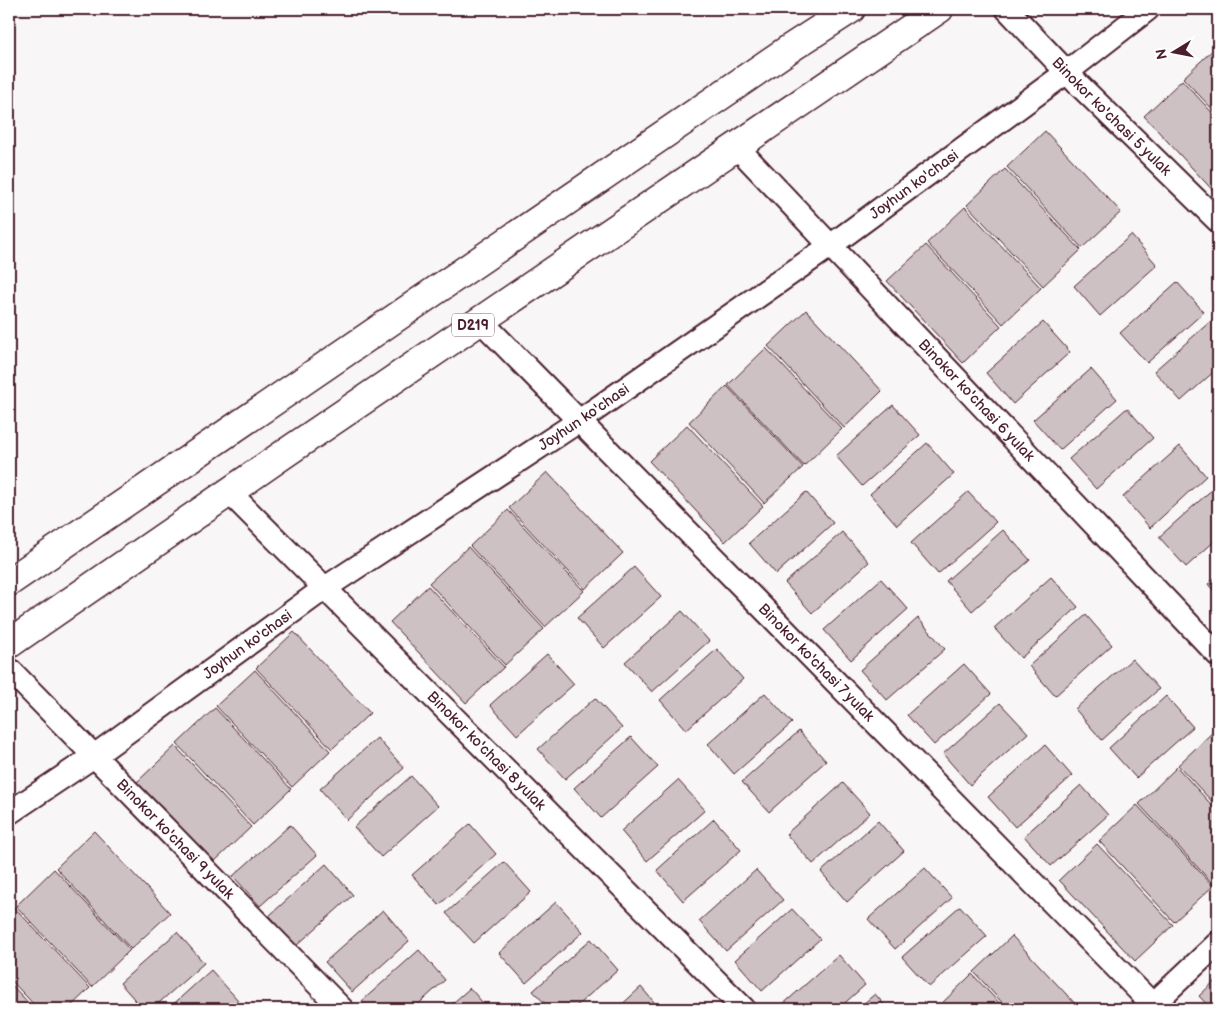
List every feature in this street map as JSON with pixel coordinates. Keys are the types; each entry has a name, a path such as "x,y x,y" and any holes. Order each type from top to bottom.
{"main road":[{"path":"9,582 764,66 851,9"},
{"name":"D219","path":"9,644 480,320 939,9"}],"street":[{"name":"Binokor ko'chasi 5 yulak","path":"1007,9 1067,72 1218,222"},
{"name":"Joyhun ko'chasi","path":"9,813 94,756 325,588 579,421 830,246 1067,72 1148,9"},
{"name":"Binokor ko'chasi 6 yulak","path":"736,146 1218,655"},
{"name":"Binokor ko'chasi 7 yulak","path":"480,320 1151,1007"},
{"name":"Binokor ko'chasi 8 yulak","path":"229,492 744,1009"},
{"name":"Binokor ko'chasi 9 yulak","path":"9,669 342,1009"},
{"path":"1151,1007 1218,943"}],"building":[{"path":"1218,45 1218,115 1183,78"},
{"path":"1182,80 1218,119 1218,196 1144,116"},
{"path":"1045,131 1121,212 1082,248 1007,167"},
{"path":"1005,169 1081,250 1043,286 967,205"},
{"path":"965,207 1041,288 1003,324 927,243"},
{"path":"1131,235 1157,265 1100,316 1074,286"},
{"path":"926,245 1001,326 963,363 887,281"},
{"path":"1177,282 1204,312 1147,363 1120,333"},
{"path":"806,310 882,391 844,428 768,346"},
{"path":"1212,320 1218,327 1218,368 1181,401 1154,371"},
{"path":"1043,322 1070,352 1013,404 986,373"},
{"path":"766,348 842,429 804,466 728,385"},
{"path":"1091,369 1117,399 1060,450 1033,420"},
{"path":"727,386 803,467 764,503 689,422"},
{"path":"1218,403 1218,420 1210,410"},
{"path":"893,405 920,435 862,486 836,456"},
{"path":"1127,408 1153,438 1096,489 1069,459"},
{"path":"687,425 763,506 725,542 649,461"},
{"path":"927,443 954,474 897,525 870,494"},
{"path":"1180,446 1206,476 1150,528 1123,497"},
{"path":"547,472 623,553 585,589 509,508"},
{"path":"1216,486 1218,488 1218,538 1186,567 1159,537"},
{"path":"806,492 833,523 776,574 749,543"},
{"path":"968,492 996,522 938,574 911,543"},
{"path":"508,510 584,591 545,627 470,546"},
{"path":"1003,530 1030,560 972,611 946,581"},
{"path":"842,532 869,562 812,613 785,583"},
{"path":"468,547 544,629 505,665 429,583"},
{"path":"634,567 661,597 604,648 577,618"},
{"path":"1218,575 1218,596 1208,584"},
{"path":"1051,577 1078,607 1021,658 994,628"},
{"path":"881,579 908,609 851,660 824,630"},
{"path":"428,586 504,667 466,703 390,622"},
{"path":"682,611 709,641 652,692 625,662"},
{"path":"1086,615 1112,645 1055,696 1029,666"},
{"path":"918,618 945,649 887,700 860,670"},
{"path":"294,632 370,713 332,749 256,668"},
{"path":"717,649 743,679 686,730 660,700"},
{"path":"547,654 574,684 517,735 490,705"},
{"path":"1132,659 1159,689 1102,740 1075,709"},
{"path":"964,664 991,694 934,745 907,715"},
{"path":"255,670 330,751 292,787 216,706"},
{"path":"765,693 792,723 734,774 708,744"},
{"path":"1166,696 1193,727 1136,778 1109,748"},
{"path":"595,698 622,728 565,779 538,749"},
{"path":"1000,703 1028,733 970,785 943,754"},
{"path":"215,708 291,789 253,825 177,744"},
{"path":"1216,729 1218,731 1218,808 1178,765"},
{"path":"799,731 826,761 769,812 742,782"},
{"path":"631,737 658,767 601,818 574,788"},
{"path":"377,738 404,768 347,820 320,789"},
{"path":"1045,745 1072,776 1015,827 988,797"},
{"path":"175,746 251,827 213,863 137,782"},
{"path":"1177,767 1218,812 1218,881 1214,885 1139,804"},
{"path":"411,776 438,806 381,857 354,827"},
{"path":"678,780 705,810 647,861 621,831"},
{"path":"843,783 870,813 813,864 786,834"},
{"path":"1081,785 1108,815 1051,866 1024,836"},
{"path":"1137,805 1213,886 1174,922 1099,841"},
{"path":"714,819 741,850 683,901 657,870"},
{"path":"878,821 904,851 847,902 821,872"},
{"path":"470,824 496,854 439,905 412,875"},
{"path":"290,825 317,855 260,906 233,876"},
{"path":"94,831 170,913 131,949 56,868"},
{"path":"1097,844 1173,925 1135,961 1059,880"},
{"path":"504,862 531,892 474,943 446,913"},
{"path":"326,864 353,895 296,946 269,916"},
{"path":"925,868 952,898 895,949 868,919"},
{"path":"54,869 130,950 92,987 16,906"},
{"path":"756,870 783,900 726,951 699,921"},
{"path":"556,902 583,932 526,983 499,953"},
{"path":"960,906 987,936 929,987 902,957"},
{"path":"14,907 90,988 68,1009 38,1009 9,978 9,912"},
{"path":"792,909 820,939 762,991 735,960"},
{"path":"383,910 409,941 352,992 325,962"},
{"path":"177,932 204,963 152,1009 143,1009 120,983"},
{"path":"1012,936 1080,1009 1008,1009 974,972"},
{"path":"591,939 618,970 573,1009 550,1009 533,991"},
{"path":"419,950 445,980 413,1009 369,1009 362,1001"},
{"path":"839,955 865,985 838,1009 784,1009 781,1006"},
{"path":"211,970 238,1000 228,1009 168,1009"},
{"path":"972,974 1005,1009 936,1009"},
{"path":"1218,978 1218,1009 1211,1009 1199,996"},
{"path":"9,982 34,1009 9,1009"},
{"path":"641,987 660,1009 617,1009"},
{"path":"470,988 488,1009 446,1009"},
{"path":"875,994 888,1009 857,1009"}]}
